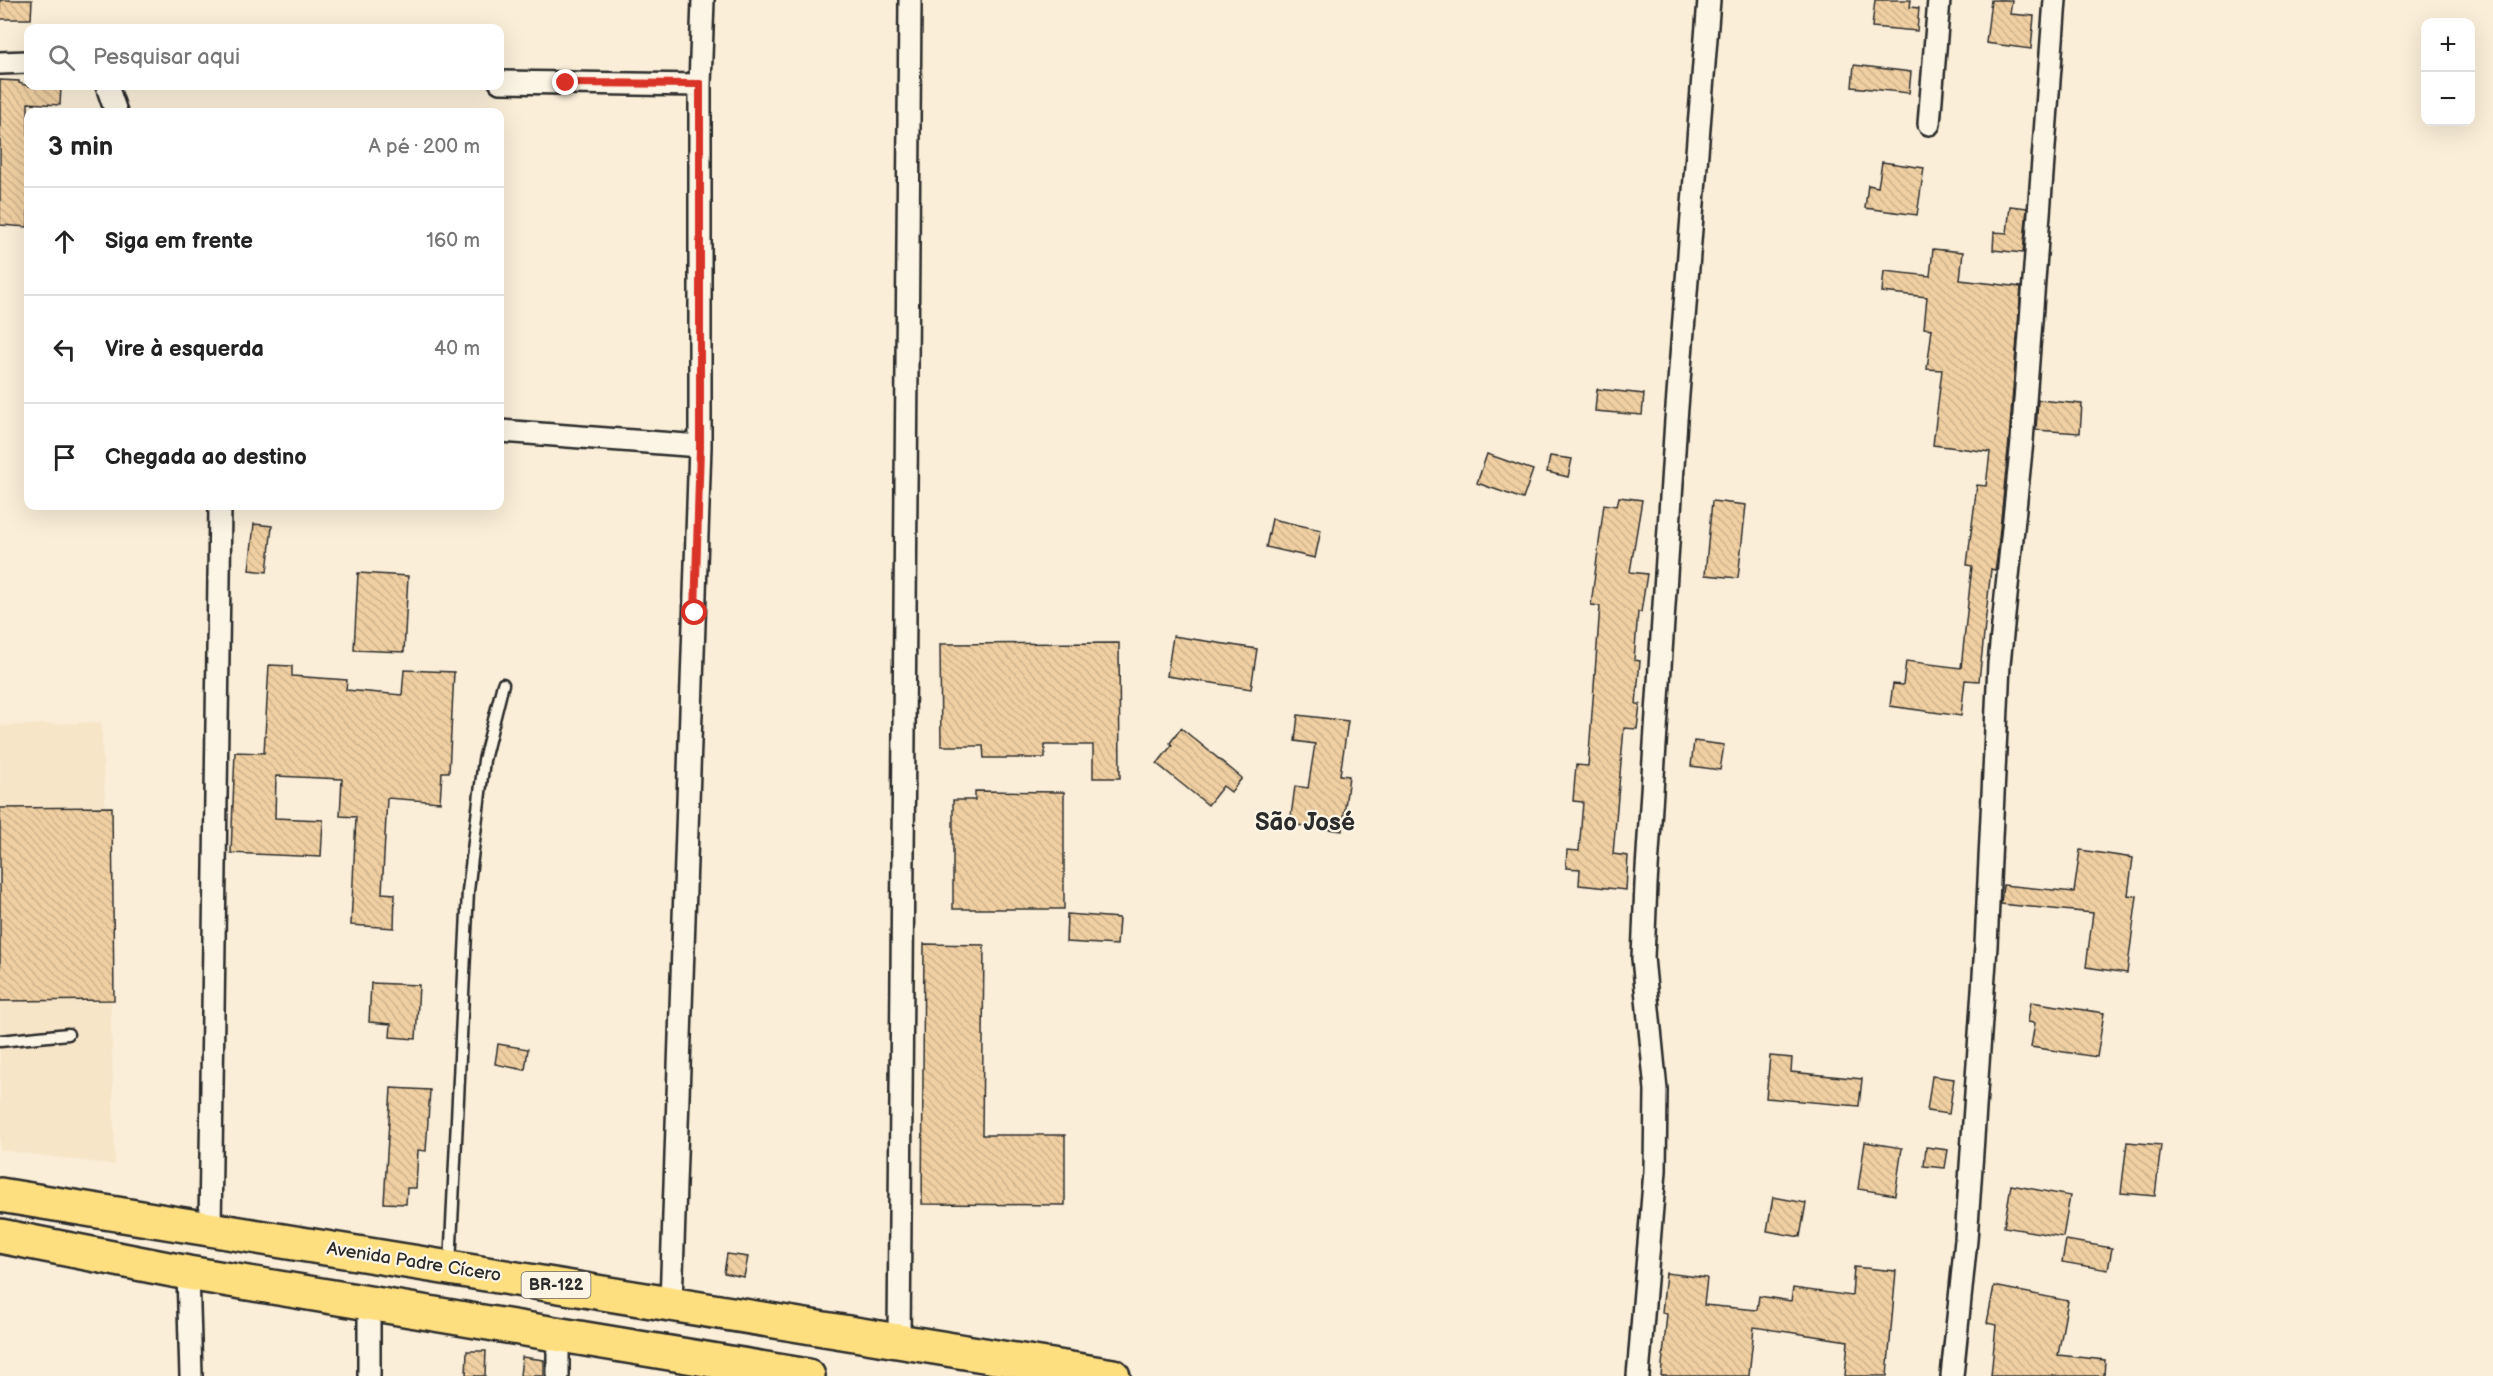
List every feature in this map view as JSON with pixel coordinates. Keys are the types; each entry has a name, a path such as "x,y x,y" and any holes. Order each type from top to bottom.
{"highway":[{"name":"Avenida Padre Cícero","path":"0,1195 1113,1376"},
{"path":"0,1236 188,1273 558,1333 766,1373 808,1376"}],"street":[{"path":"671,1303 700,447 700,84 703,0"},
{"path":"899,1340 910,0"},
{"path":"1638,1376 1655,1171 1656,1114 1656,1090 1642,958 1676,420 1709,0"},
{"path":"1929,124 1939,0"},
{"path":"1952,1376 1966,1240 1985,958 1999,664 2022,441 2055,0"},
{"path":"0,63 24,62"},
{"path":"504,82 700,84"},
{"path":"108,90 115,108"},
{"path":"504,431 700,447"},
{"path":"210,1229 220,510"},
{"path":"188,1273 191,1376"},
{"path":"369,1303 369,1376"},
{"path":"558,1333 558,1376"}],"lane":[{"path":"450,1268 468,891 484,760 503,684"},
{"path":"0,1041 68,1034"}],"shaded area":[{"path":"101,722 106,817 115,1165 0,1150 0,726"}],"building":[{"path":"0,0 32,0 31,19 0,19"},
{"path":"1875,0 1911,0 1910,7 1919,8 1917,31 1872,27"},
{"path":"1991,0 2012,0 2010,14 2034,16 2031,49 1986,43"},
{"path":"1854,65 1911,72 1909,93 1852,87"},
{"path":"0,80 19,81 24,85 24,90 61,90 60,105 28,103 28,108 24,108 24,227 0,225"},
{"path":"1882,162 1924,168 1917,215 1865,208 1868,185 1878,187"},
{"path":"2010,206 2027,208 2023,253 1993,250 1994,232 2007,233"},
{"path":"1933,249 1963,252 1960,280 2021,287 1997,558 1995,570 1991,569 1979,681 1965,680 1961,716 1890,706 1893,684 1903,685 1906,661 1961,668 1972,566 1967,565 1977,485 1986,486 1990,452 1933,445 1942,370 1927,369 1932,329 1924,328 1927,297 1882,292 1884,271 1930,276"},
{"path":"1597,389 1644,394 1642,415 1595,411"},
{"path":"2038,400 2082,404 2080,433 2036,430"},
{"path":"1487,454 1533,470 1523,499 1477,483"},
{"path":"1550,456 1572,459 1568,477 1547,472"},
{"path":"1619,497 1642,500 1630,572 1647,574 1641,612 1638,612 1634,660 1640,661 1636,704 1640,704 1637,729 1624,728 1613,854 1628,856 1626,890 1579,885 1580,869 1566,868 1567,850 1579,851 1583,802 1573,801 1576,765 1588,766 1600,606 1591,605 1604,504 1617,506"},
{"path":"1712,501 1746,505 1738,578 1705,575"},
{"path":"1272,519 1321,530 1315,558 1266,547"},
{"path":"254,524 272,526 267,572 249,570"},
{"path":"358,573 408,576 404,652 354,650"},
{"path":"1173,636 1257,649 1251,689 1167,676"},
{"path":"1119,643 1120,778 1093,778 1093,745 1045,745 1045,758 984,758 983,746 941,746 940,644"},
{"path":"269,665 292,666 292,676 347,680 346,690 402,695 404,670 454,672 449,772 442,772 440,802 387,798 382,893 395,894 394,928 351,925 356,817 340,816 342,779 276,776 275,818 323,820 321,857 231,853 235,752 264,753"},
{"path":"1298,715 1348,721 1340,775 1349,776 1342,831 1290,824 1295,786 1308,788 1315,744 1295,741"},
{"path":"1181,728 1242,778 1231,792 1223,786 1208,805 1157,764 1172,745 1170,743"},
{"path":"1694,741 1724,745 1720,770 1691,766"},
{"path":"975,791 1064,792 1064,909 953,909 953,800 975,800"},
{"path":"112,807 114,1000 0,1001 0,808"},
{"path":"2080,850 2133,858 2128,895 2137,896 2127,973 2086,967 2093,913 2001,904 2003,885 2074,892"},
{"path":"1067,914 1119,918 1117,945 1066,942"},
{"path":"924,944 984,945 982,1135 1065,1135 1065,1205 922,1204"},
{"path":"371,983 419,985 416,1039 390,1037 391,1024 369,1022"},
{"path":"2031,1002 2104,1013 2097,1057 2031,1047 2035,1023 2028,1022"},
{"path":"498,1044 528,1049 525,1070 495,1064"},
{"path":"1770,1056 1792,1058 1791,1072 1862,1079 1859,1106 1766,1098"},
{"path":"1932,1076 1954,1079 1949,1114 1927,1111"},
{"path":"391,1088 430,1090 426,1151 418,1150 416,1188 407,1188 406,1204 384,1203"},
{"path":"1865,1142 1902,1148 1895,1195 1858,1189"},
{"path":"2127,1142 2161,1145 2155,1196 2121,1193"},
{"path":"1926,1147 1948,1150 1945,1168 1924,1166"},
{"path":"2011,1185 2070,1196 2063,1237 2004,1227"},
{"path":"1773,1197 1806,1203 1800,1237 1767,1231"},
{"path":"2066,1240 2112,1248 2108,1270 2062,1262"},
{"path":"727,1254 748,1257 744,1277 724,1273"},
{"path":"1854,1267 1896,1271 1887,1376 1845,1376 1848,1341 1754,1327 1749,1376 1661,1376 1667,1314 1662,1313 1666,1273 1707,1278 1704,1305 1757,1310 1759,1296 1791,1301 1793,1288 1852,1296"},
{"path":"1994,1286 2068,1301 2058,1355 2105,1360 2104,1376 1991,1376 1996,1325 1987,1323"},
{"path":"467,1351 486,1351 485,1376 466,1376"},
{"path":"522,1357 544,1360 544,1376 520,1376"}],"district":[{"name":"São José","path":"1305,822"}],"route":[{"path":"566,83 700,84 700,447 695,613"}]}
